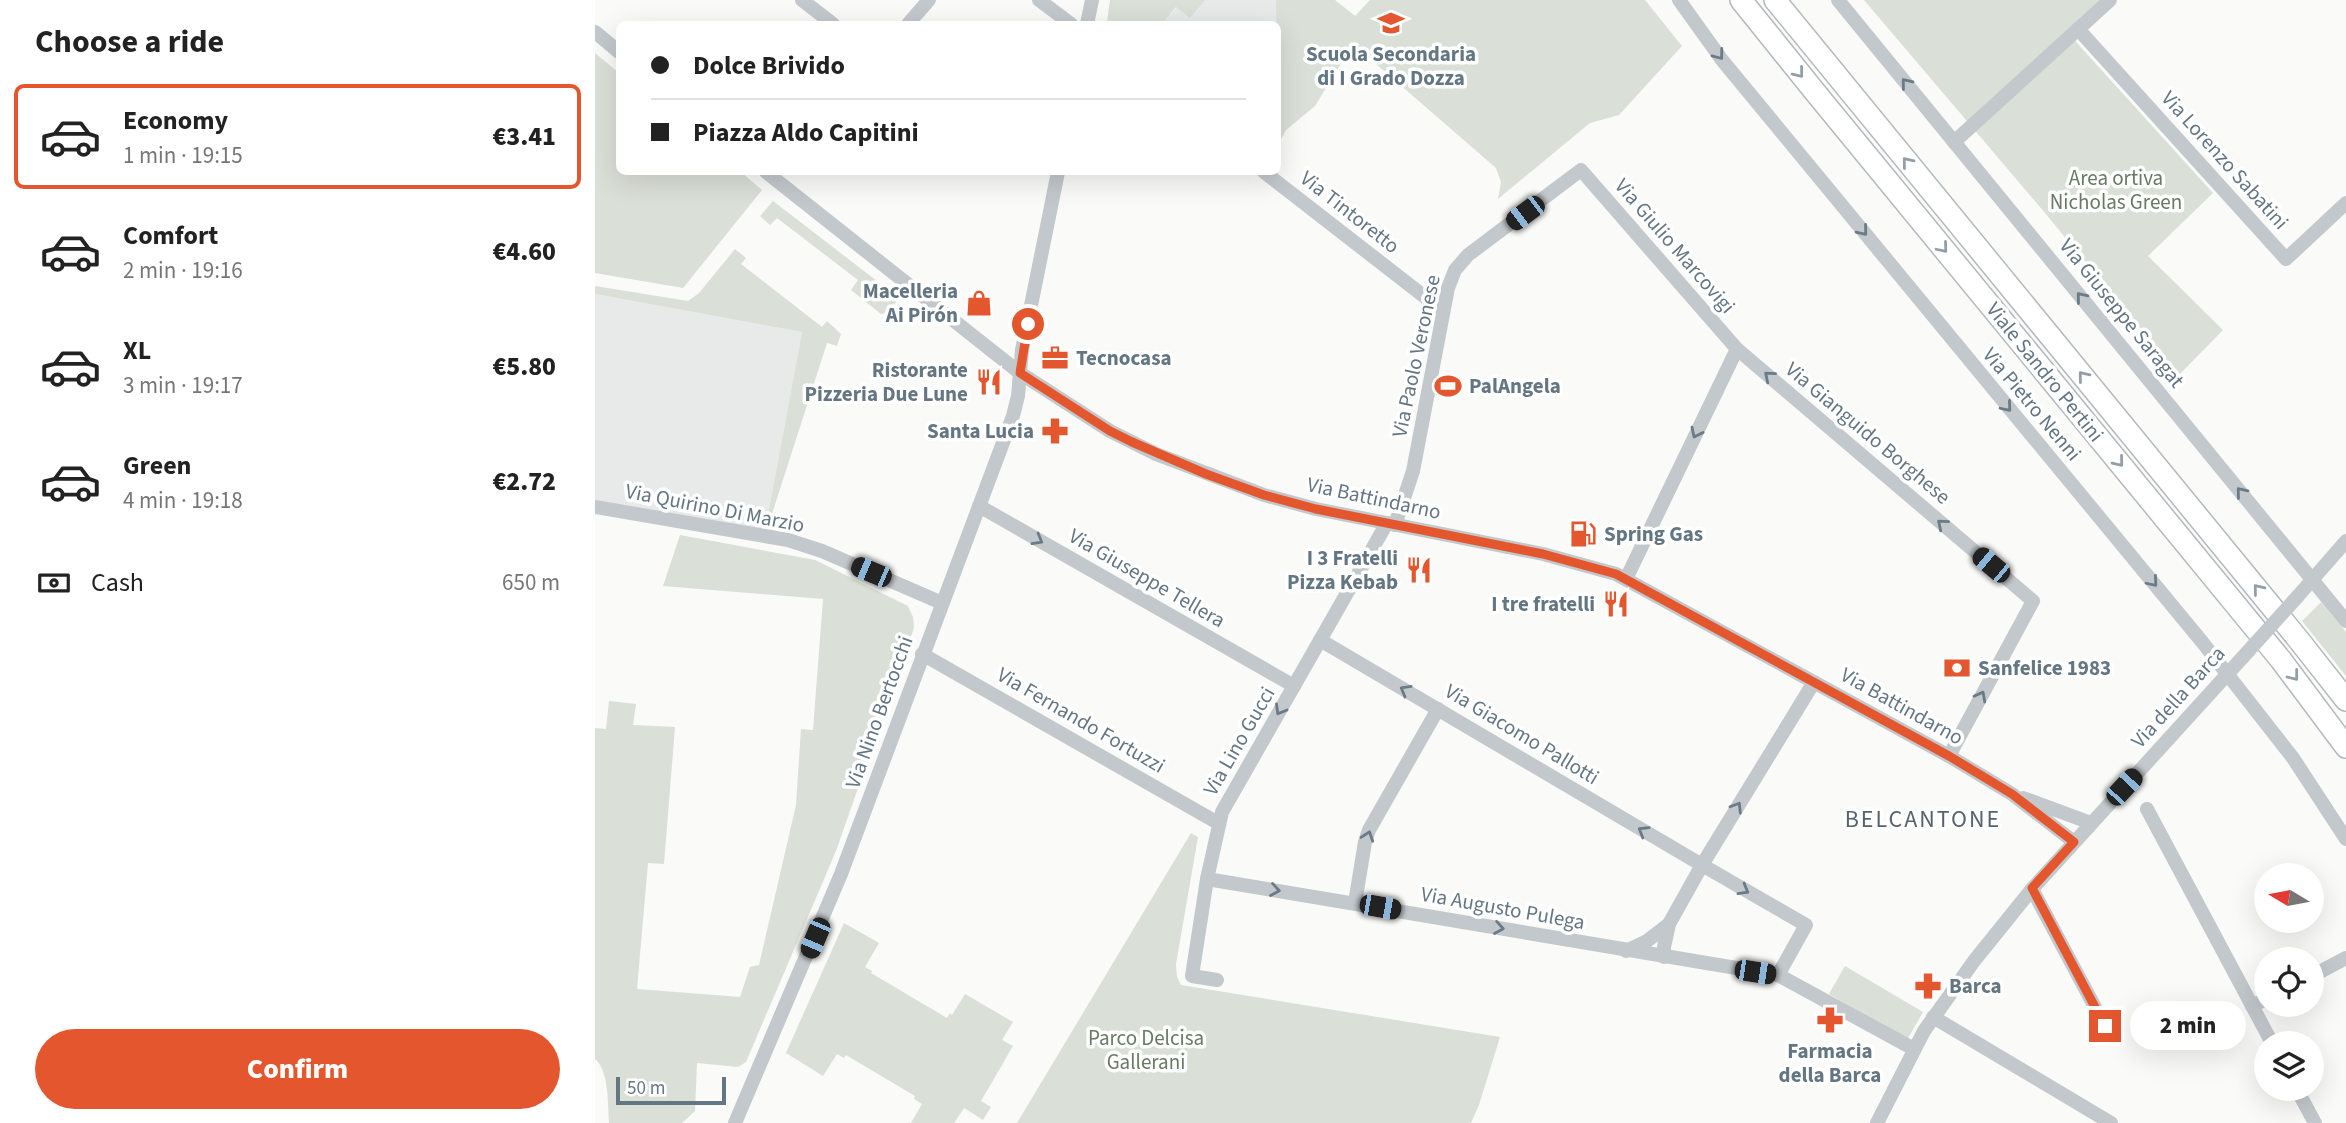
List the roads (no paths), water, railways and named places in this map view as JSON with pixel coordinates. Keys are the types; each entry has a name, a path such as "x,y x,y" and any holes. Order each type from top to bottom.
{"highway":[{"name":"Viale Sandro Pertini","path":"1741,0 2281,660 2346,747"},
{"name":"Viale Sandro Pertini","path":"1775,0 2346,700"}],"street":[{"path":"801,0 829,21"},
{"path":"911,21 929,0"},
{"path":"1039,0 1067,21"},
{"path":"1088,21 1092,0"},
{"name":"Via Pietro Nenni","path":"1679,0 1722,60 2228,675 2293,758 2346,839"},
{"name":"Via Giuseppe Saragat","path":"1838,0 2346,621"},
{"path":"1954,142 2110,0"},
{"name":"Via Lorenzo Sabatini","path":"2078,29 2286,259 2346,203"},
{"path":"595,32 616,50"},
{"name":"Via Paolo Veronese","path":"1391,524 1413,471 1451,278 1460,263 1581,170"},
{"name":"Via Giulio Marcovigi","path":"1581,170 1737,349"},
{"name":"Via Nino Bertocchi","path":"735,1123 841,874 1013,416 1023,350 1057,175"},
{"name":"Via Tintoretto","path":"1268,175 1443,311"},
{"name":"Via Battindarno","path":"785,177 1020,373 1110,431 1169,459 1264,495 1316,509 1543,554 1607,570 1949,756 2012,794 2074,842"},
{"path":"1626,579 1737,349"},
{"name":"Via Gianguido Borghese","path":"1737,349 2033,601 1949,756"},
{"name":"Via Giuseppe Tellera","path":"979,506 1294,687"},
{"name":"Via Quirino Di Marzio","path":"595,507 788,540 822,551 942,603"},
{"name":"Via Lino Gucci","path":"1217,979 1192,976 1218,823 1227,800 1391,524"},
{"name":"Via della Barca","path":"1877,1123 1933,1017 2032,888 2228,675 2346,541"},
{"name":"Via Giacomo Pallotti","path":"1320,640 1806,925 1778,975"},
{"name":"Via Fernando Fortuzzi","path":"922,654 1218,823"},
{"path":"1664,957 1669,924 1814,682"},
{"path":"1355,903 1369,830 1438,709"},
{"name":"Via Battindarno","path":"2012,794 2091,823"},
{"path":"2147,809 2266,1031"},
{"name":"Via Augusto Pulega","path":"1207,879 1778,975 1914,1049"},
{"path":"2032,888 2105,1026"},
{"path":"1626,951 1647,941 1669,924"},
{"path":"2324,970 2346,958"},
{"path":"1933,1017 2111,1123"},
{"name":"Via Nino Bertocchi","path":"727,1123 761,1061"},
{"path":"2303,1101 2315,1123"}],"place":[{"name":"Scuola Secondaria di I Grado Dozza","path":"1391,23"},
{"name":"Macelleria Ai Pirón","path":"979,303"},
{"name":"Tecnocasa","path":"1055,358"},
{"name":"Ristorante Pizzeria Due Lune","path":"989,382"},
{"name":"PalAngela","path":"1448,386"},
{"name":"Santa Lucia","path":"1055,431"},
{"name":"Spring Gas","path":"1583,534"},
{"name":"I 3 Fratelli Pizza Kebab","path":"1419,570"},
{"name":"I tre fratelli","path":"1616,604"},
{"name":"Sanfelice 1983","path":"1957,668"},
{"name":"Barca","path":"1928,986"},
{"name":"Farmacia della Barca","path":"1830,1020"}],"district":[{"name":"BELCANTONE","path":"1923,819"}],"park label":[{"name":"Area ortiva Nicholas Green","path":"2116,190"},
{"name":"Parco Delcisa Gallerani","path":"1146,1050"}]}
